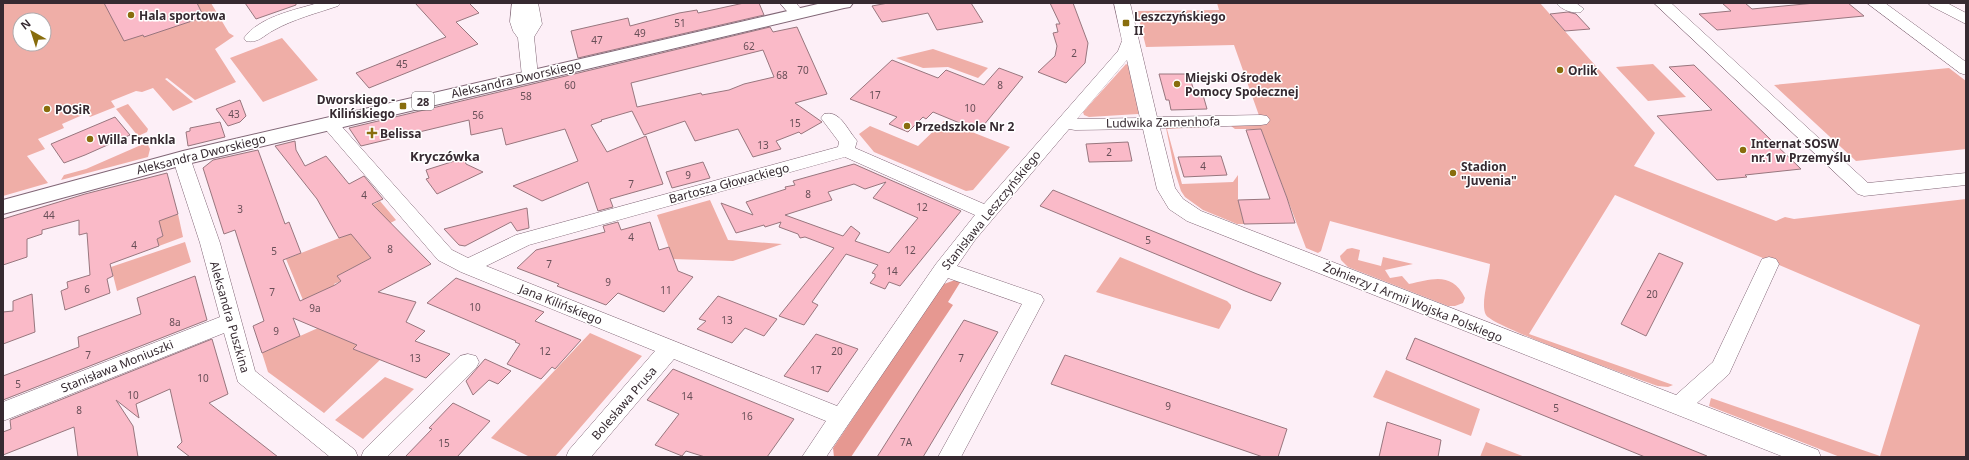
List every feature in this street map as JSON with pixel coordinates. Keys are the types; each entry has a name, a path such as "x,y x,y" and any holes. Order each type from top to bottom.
{"main road":[{"name":"Aleksandra Dworskiego","path":"3,207 183,158 530,76 792,8 844,3"}],"street":[{"path":"252,38 257,32 269,26 333,3"},
{"path":"520,3 518,26 522,35 526,37 530,76"},
{"path":"526,37 530,33 534,24 530,3"},
{"path":"1122,3 1130,41"},
{"path":"1662,3 1864,190 1966,179"},
{"path":"1875,3 1966,70"},
{"path":"1936,3 1966,19"},
{"name":"Stanisława Leszczyńskiego","path":"813,457 942,269 986,212 1125,52 1130,41"},
{"name":"Żołnierzy I Armii Wojska Polskiego","path":"1130,41 1166,189 1176,204 1194,216 1810,457"},
{"path":"830,118 848,140 846,151 986,212"},
{"name":"Ludwika Zamenhofa","path":"1065,121 1074,125 1150,121 1261,120"},
{"name":"Jana Kilińskiego","path":"329,123 445,255 468,267 551,299 670,349 841,416"},
{"name":"Bartosza Głowackiego","path":"468,267 523,240 846,151"},
{"name":"Aleksandra Puszkina","path":"183,158 232,321 246,376 347,457"},
{"path":"1679,406 1721,368 1769,264"},
{"path":"942,269 1034,300 949,457"},
{"name":"Stanisława Moniuszki","path":"3,412 232,321"},
{"name":"Bolesława Prusa","path":"577,457 670,349"},
{"path":"372,457 468,362"}],"shaded area":[{"name":"POSiR","path":"3,3 211,3 229,33 234,36 215,49 236,82 195,100 167,78 165,79 193,102 173,111 153,88 142,92 136,91 111,101 115,107 90,117 87,113 62,124 64,128 38,139 45,149 27,156 48,183 3,196"},
{"name":"Stadion \"Juvenia\"","path":"1217,3 1540,3 1655,133 1634,166 1776,221 1785,217 1794,219 1966,199 1966,457 1840,457 1709,406 1711,398 1880,456 1920,325 1615,195 1529,334 1673,385 1668,387 1658,386 1537,341 1494,321 1486,315 1484,310 1485,291 1490,264 1330,221 1321,251 1318,253 1306,248 1261,129 1235,129 1231,126 1262,124 1234,45 1146,47 1137,11 1219,10"},
{"path":"282,38 318,80 263,102 230,58"},
{"path":"933,49 988,68 978,78 948,67 923,68 896,58"},
{"path":"1126,64 1128,65 1140,112 1138,114 1089,117 1084,115 1083,112"},
{"path":"1653,64 1686,97 1648,101 1616,67"},
{"path":"1949,68 1966,81 1966,149 1856,161 1774,85"},
{"path":"128,104 148,129 147,132 138,136 116,109"},
{"path":"944,121 1010,147 973,190 966,191 874,152 859,134 870,126 918,146"},
{"path":"1222,126 1167,129 1182,184 1233,182 1238,175 1238,200 1244,224 1237,224 1203,210 1185,197 1181,191 1175,172 1166,128"},
{"path":"141,145 148,145 150,149 148,157 61,180 64,175 86,169"},
{"path":"710,200 728,240 782,244 733,261 673,259 657,215"},
{"path":"380,201 396,220 357,241 371,258 337,276 341,281 334,284 336,288 325,290 303,300 286,259 347,235 346,218"},
{"path":"178,214 183,237 159,246 157,239 163,236 161,228 155,230 153,223"},
{"path":"185,242 191,262 117,291 111,267"},
{"path":"1352,248 1360,250 1358,260 1381,266 1383,257 1413,264 1385,270 1390,278 1402,276 1409,284 1433,279 1448,280 1460,289 1465,298 1463,303 1455,306 1448,306 1348,267 1341,260 1340,256 1347,249"},
{"path":"1120,257 1227,301 1231,305 1231,308 1219,329 1096,292"},
{"path":"955,280 961,281 948,302 953,305 851,457 834,457 833,448 940,288 944,284"},
{"path":"318,328 357,345 353,349 381,359 324,413 268,372 262,353"},
{"path":"590,333 642,356 555,457 530,457 491,438"},
{"path":"1386,370 1480,409 1471,436 1373,397"},
{"path":"385,377 414,389 363,439 335,420"},
{"path":"1486,442 1525,457 1480,457"}],"building":[{"path":"104,3 197,3 204,17 144,37 143,35 124,41"},
{"path":"245,3 296,3 296,5 256,19"},
{"path":"415,3 469,3 479,13 456,22 478,44 369,88 356,73 446,37"},
{"path":"744,3 759,3 764,15 578,58 571,31 628,18 630,26 679,13 697,10 698,13"},
{"path":"888,3 971,3 983,22 937,30 928,13 882,22 872,6"},
{"path":"1050,3 1073,3 1088,43 1085,63 1066,83 1038,72 1055,56 1057,46 1053,33 1058,32 1056,24 1060,24"},
{"path":"1722,3 1745,3 1752,9 1815,3 1848,3 1864,16 1717,30 1699,14 1731,11"},
{"path":"1568,12 1576,14 1590,29 1565,31 1550,14"},
{"path":"770,27 773,32 797,27 827,94 795,103 822,122 801,134 799,132 776,141 781,149 753,157 738,129 695,141 685,121 644,135 632,111 601,120 602,121 591,125 607,152 646,136 663,184 610,199 613,207 598,211 588,182 542,201 513,186 578,161 565,129 506,145 502,128 471,135 469,120 361,146 349,128","holes":["763,50 774,77 744,84 729,90 702,95 701,93 637,107 631,83"]},
{"path":"892,60 938,78 946,70 984,85 999,68 1023,77 979,131 933,112 926,119 923,117 908,132 889,124 897,117 850,99"},
{"path":"1694,65 1801,169 1745,175 1747,177 1717,180 1657,116 1712,110 1669,67"},
{"name":"Miejski Ośrodek Pomocy Społecznej","path":"1159,74 1189,74 1195,95 1203,95 1207,109 1171,110 1169,100 1166,100"},
{"path":"240,100 246,116 240,122 228,126 216,109"},
{"name":"Willa Frenkla","path":"115,117 130,135 64,163 51,144"},
{"path":"220,122 225,137 188,146 186,132 190,131 190,128"},
{"path":"1261,129 1295,223 1244,224 1238,200 1270,199 1246,130"},
{"path":"295,141 296,150 305,166 326,156 349,184 364,176 383,199 372,204 431,264 378,292 416,302 406,322 425,331 415,341 450,354 426,378 353,349 357,345 293,318 300,336 262,353 253,326 264,321 235,230 224,234 203,168 213,160 258,150 285,224 289,222 301,253 283,260 300,301 335,285 341,281 337,276 371,258 351,234 339,238 317,199 275,146"},
{"path":"1128,142 1132,161 1089,162 1086,144"},
{"path":"1221,156 1227,175 1184,177 1178,157"},
{"path":"464,158 466,164 483,172 437,194 426,179 429,178 426,170"},
{"path":"703,162 710,178 672,188 666,172"},
{"path":"854,164 961,211 900,286 889,282 885,289 870,283 875,277 875,274 872,273 878,265 846,254 812,302 818,305 804,325 779,316 834,248 805,237 800,238 798,234 779,227 781,222 736,233 721,203 753,215 746,202 786,189 785,187 795,185 793,181","holes":["886,182 873,198 918,218 889,253 855,241 860,233 851,226 843,236 785,215 832,200 828,192 854,184 865,189"]},
{"path":"167,173 178,214 159,221 163,236 157,239 159,246 110,264 113,276 107,279 110,293 65,310 61,291 68,288 67,282 90,275 87,233 79,235 79,220 42,230 42,234 27,239 27,257 3,265 3,219 85,194"},
{"path":"1053,190 1281,283 1271,301 1245,291 1040,206"},
{"path":"527,208 529,228 517,231 511,222 465,246 459,245 444,229"},
{"path":"618,222 621,230 650,222 659,250 669,247 678,271 693,277 664,312 618,293 606,305 557,286 559,284 517,268 536,250 605,232 603,226"},
{"path":"1659,253 1683,263 1646,336 1621,324"},
{"path":"195,276 207,320 3,400 3,376 79,347 78,337 141,314 137,298"},
{"path":"456,278 544,312 535,321 581,340 555,369 552,367 541,379 507,364 520,344 427,303"},
{"path":"32,294 35,332 3,344 3,312 13,311 13,301"},
{"path":"718,296 777,319 764,336 745,328 732,343 697,329 706,321 699,319"},
{"path":"964,320 998,332 923,457 877,457"},
{"path":"816,334 858,349 828,392 784,376"},
{"path":"1415,338 1707,457 1645,457 1406,359"},
{"path":"212,339 228,394 209,403 278,457 190,457 177,447 182,442 170,389 136,404 139,418 116,400 133,426 138,457 78,457 74,427 3,455 3,432 11,429 10,420"},
{"path":"1065,355 1287,429 1278,457 1263,457 1051,384"},
{"path":"485,359 511,371 498,384 489,380 473,395 466,381"},
{"path":"673,369 794,419 767,457 705,457 686,451 682,456 655,445 679,414 647,400"},
{"path":"453,403 490,421 457,457 405,457 432,429 429,428"},
{"path":"1387,422 1441,440 1438,457 1379,457"}],"place":[{"name":"Hala sportowa","path":"131,15"},
{"name":"Leszczyńskiego II","path":"1126,23"},
{"name":"Orlik","path":"1560,70"},
{"name":"Miejski Ośrodek Pomocy Społecznej","path":"1177,84"},
{"name":"Dworskiego - Kilińskiego","path":"403,106"},
{"name":"POSiR","path":"47,109"},
{"name":"Przedszkole Nr 2","path":"907,126"},
{"name":"Belissa","path":"372,133"},
{"name":"Willa Frenkla","path":"90,139"},
{"name":"Internat SOSW nr.1 w Przemyślu","path":"1743,150"},
{"name":"Stadion \"Juvenia\"","path":"1453,173"}],"district":[{"name":"Kryczówka","path":"445,156"}]}
